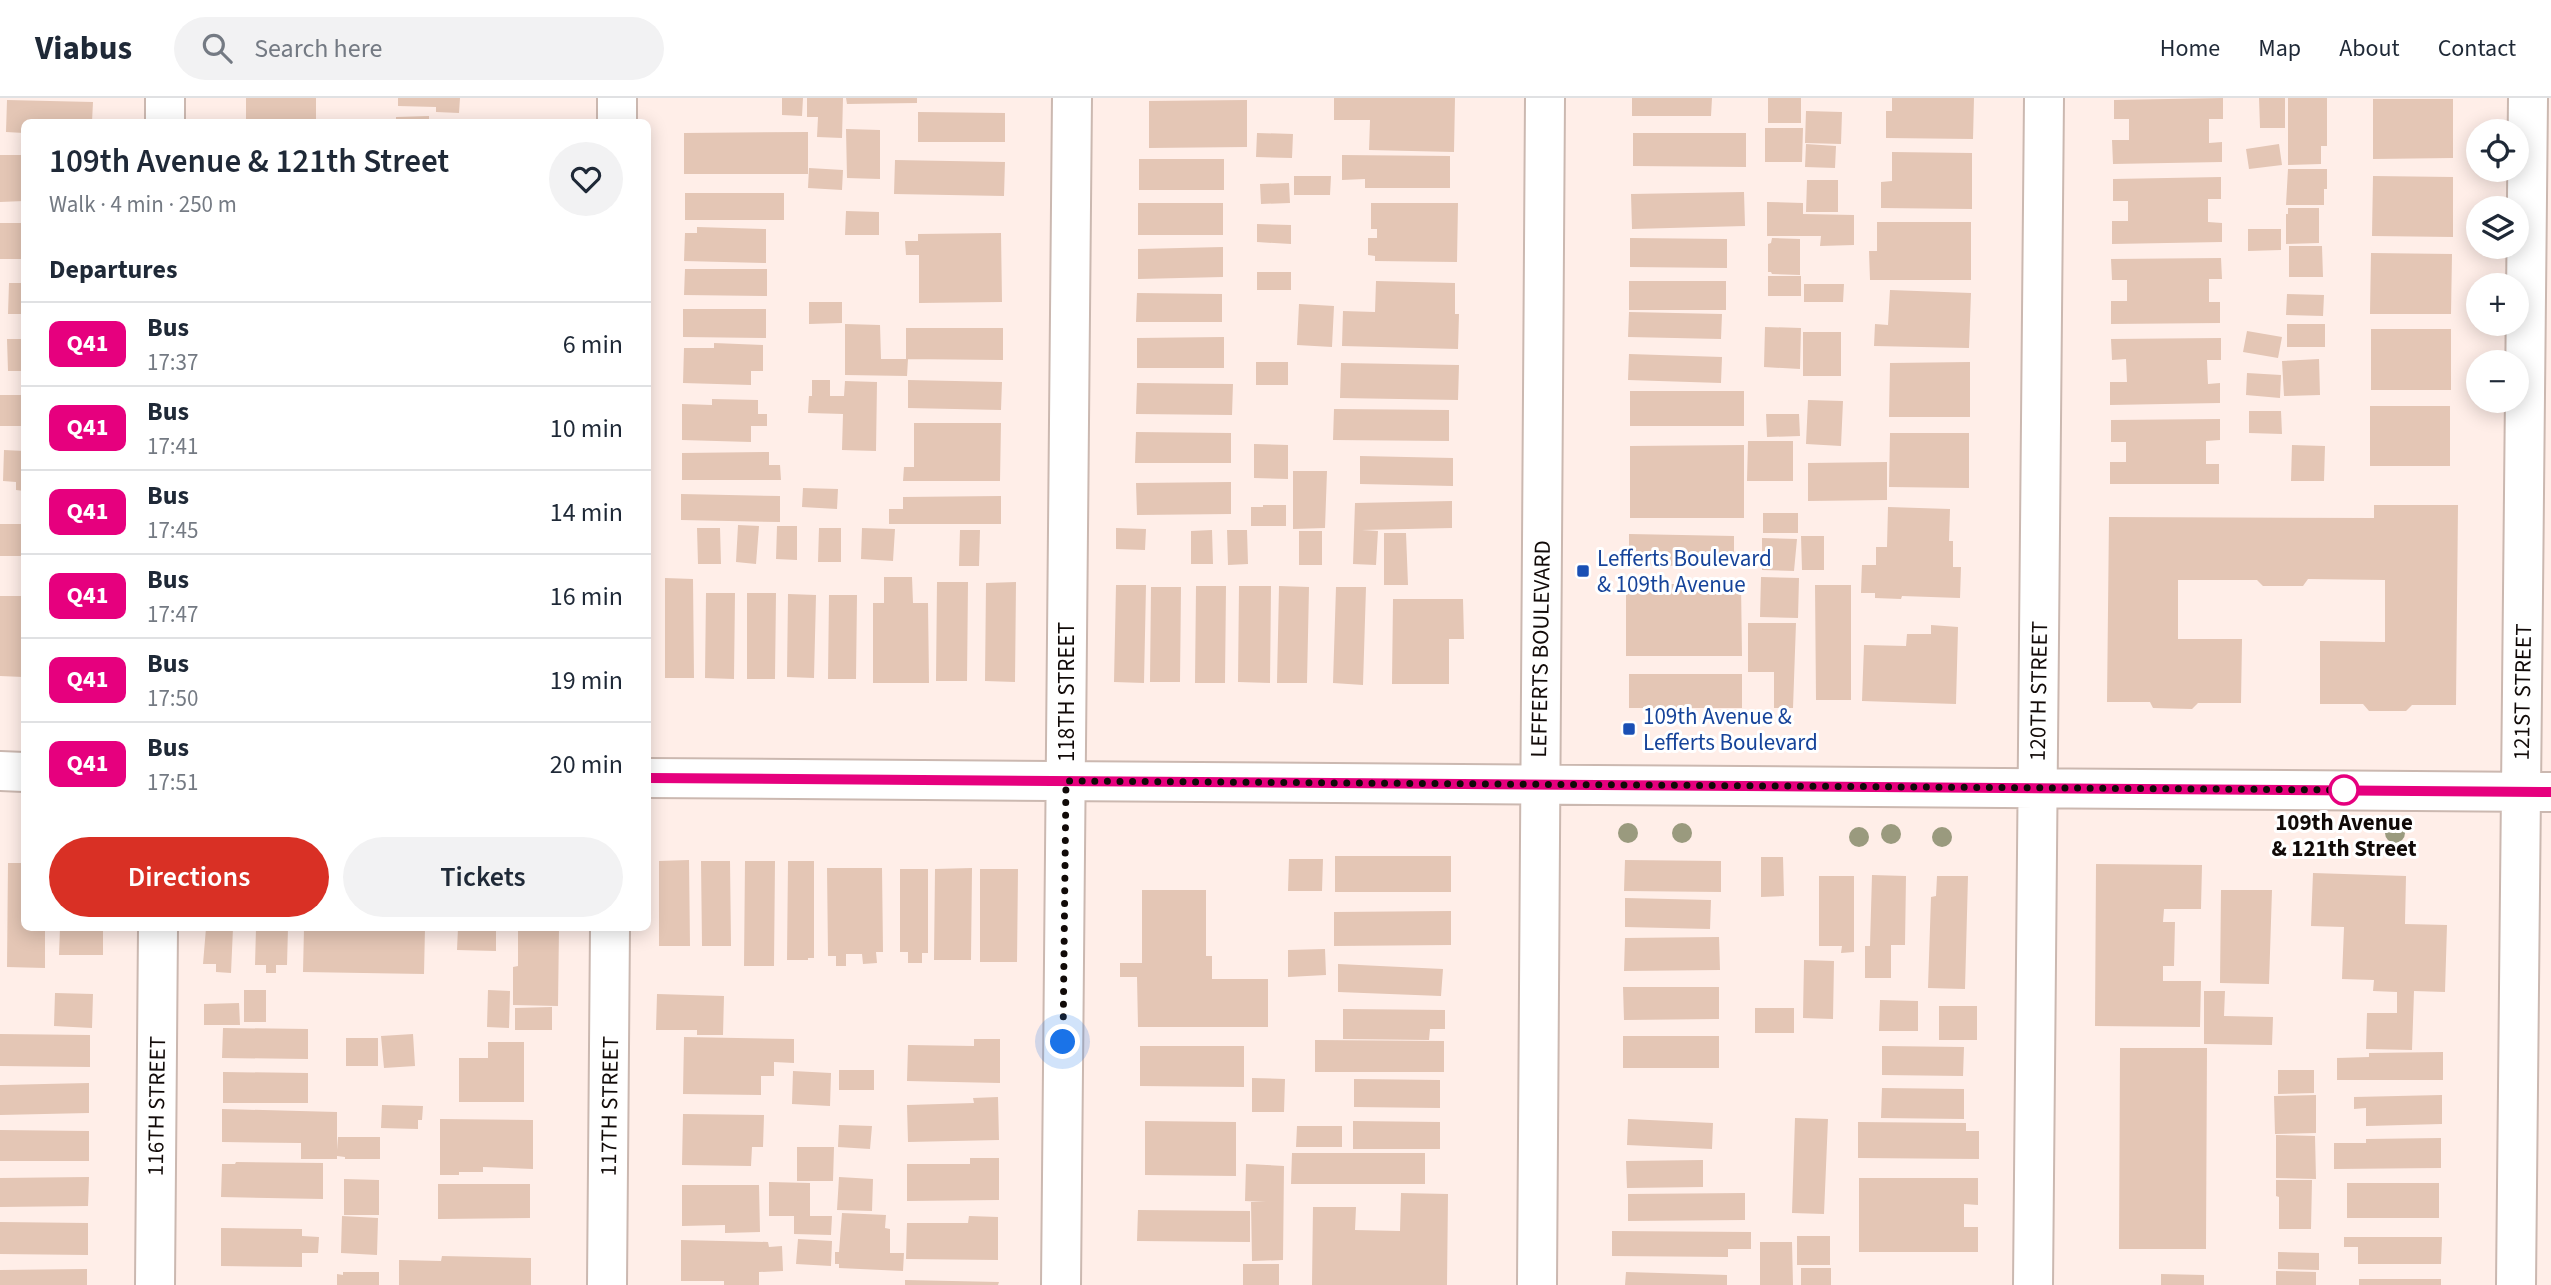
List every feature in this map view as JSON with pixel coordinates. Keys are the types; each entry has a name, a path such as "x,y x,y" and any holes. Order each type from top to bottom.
{"street":[{"path":"165,98 165,119"},
{"path":"617,98 617,119"},
{"name":"118TH STREET","path":"1061,1285 1072,98"},
{"name":"LEFFERTS BOULEVARD","path":"1537,1285 1545,98"},
{"name":"120TH STREET","path":"2033,1285 2044,98"},
{"name":"121ST STREET","path":"2516,1285 2536,792 2538,454 2528,98"},
{"path":"0,771 21,772"},
{"path":"651,778 2536,792"},
{"name":"116TH STREET","path":"155,1285 158,931"},
{"name":"117TH STREET","path":"607,1285 610,931"}],"building":[{"path":"246,98 316,98 316,119 246,119"},
{"path":"398,98 460,98 459,113 436,112 436,107 398,106"},
{"path":"782,98 803,98 802,116 782,115"},
{"path":"807,98 843,98 842,138 817,137 818,117 807,117"},
{"path":"846,98 917,98 917,103 847,104"},
{"path":"1334,98 1455,98 1454,152 1369,150 1370,120 1334,120"},
{"path":"1632,98 1712,98 1711,116 1632,116"},
{"path":"1768,98 1801,98 1801,123 1768,123"},
{"path":"1892,98 1974,98 1973,139 1886,138 1886,111 1892,111"},
{"path":"2223,98 2223,119 2209,119 2209,143 2222,142 2222,162 2113,164 2112,140 2129,140 2129,119 2114,119 2114,100"},
{"path":"2259,98 2285,98 2285,128 2260,128"},
{"path":"2288,98 2327,98 2327,146 2321,146 2321,164 2288,165"},
{"path":"2373,99 2453,99 2453,158 2373,159"},
{"path":"7,100 93,102 92,119 21,119 21,133 6,132"},
{"path":"1247,100 1247,147 1149,148 1149,101"},
{"path":"1806,111 1842,112 1841,144 1805,143"},
{"path":"918,112 1005,113 1005,142 918,142"},
{"path":"429,116 429,119 396,119"},
{"path":"1765,128 1803,128 1802,162 1765,162"},
{"path":"846,129 880,130 880,179 847,178"},
{"path":"808,132 808,174 684,174 684,133"},
{"path":"1257,133 1293,134 1292,158 1256,157"},
{"path":"1633,133 1746,133 1746,167 1633,166"},
{"path":"1806,144 1836,146 1835,168 1805,167"},
{"path":"2279,144 2282,165 2249,169 2246,149"},
{"path":"1892,152 1972,153 1972,209 1881,208 1881,182 1892,181"},
{"path":"0,155 21,155 21,201 0,202"},
{"path":"1342,155 1450,156 1450,188 1365,188 1365,179 1342,180"},
{"path":"1139,159 1224,159 1224,190 1139,190"},
{"path":"895,160 1005,162 1004,196 894,194"},
{"path":"809,168 843,170 842,190 808,188"},
{"path":"2288,169 2327,169 2324,205 2286,205"},
{"path":"1294,176 1331,176 1330,195 1294,195"},
{"path":"2373,176 2453,177 2453,237 2372,236"},
{"path":"2221,177 2221,199 2208,199 2208,222 2222,223 2222,242 2112,244 2112,221 2128,221 2128,201 2113,201 2113,179"},
{"path":"1807,180 1838,180 1838,212 1806,212"},
{"path":"1289,183 1290,203 1261,204 1260,184"},
{"path":"1744,192 1745,226 1632,229 1631,194"},
{"path":"685,193 784,193 784,220 685,220"},
{"path":"1767,202 1803,203 1803,214 1854,215 1854,245 1820,246 1821,236 1767,236"},
{"path":"1138,203 1223,203 1223,235 1138,235"},
{"path":"1371,203 1458,203 1457,262 1375,261 1375,256 1368,255 1368,238 1377,238 1377,229 1371,229"},
{"path":"2288,208 2319,208 2319,243 2286,244"},
{"path":"846,211 879,212 879,235 845,235"},
{"path":"1877,222 1971,222 1971,280 1870,280 1869,251 1877,251"},
{"path":"0,223 21,223 21,259 0,259"},
{"path":"1257,224 1291,225 1291,244 1257,242"},
{"path":"697,227 766,229 766,263 684,261 685,233 697,233"},
{"path":"2248,229 2281,229 2281,250 2248,251"},
{"path":"1001,233 1002,302 919,303 919,255 906,255 905,241 918,241 918,234"},
{"path":"1630,238 1727,239 1727,268 1630,267"},
{"path":"1772,238 1800,239 1800,275 1768,272 1768,244"},
{"path":"2289,246 2322,246 2323,277 2289,277"},
{"path":"1223,247 1223,277 1138,279 1138,249"},
{"path":"2371,253 2452,254 2451,314 2370,314"},
{"path":"2221,258 2222,279 2209,279 2209,302 2220,302 2220,323 2111,324 2111,301 2127,301 2127,280 2112,280 2111,259"},
{"path":"685,269 767,269 767,296 684,295"},
{"path":"1257,272 1291,272 1291,290 1257,290"},
{"path":"1768,276 1801,276 1801,296 1768,296"},
{"path":"1376,281 1455,283 1455,314 1459,314 1458,349 1342,346 1343,311 1375,312"},
{"path":"1629,281 1726,281 1726,310 1629,310"},
{"path":"9,283 21,283 21,314 8,314"},
{"path":"1804,284 1844,284 1843,302 1804,302"},
{"path":"1890,290 1971,293 1969,348 1874,346 1875,324 1888,325"},
{"path":"1137,293 1222,294 1222,322 1136,322"},
{"path":"2287,294 2324,295 2323,316 2286,315"},
{"path":"809,302 842,302 842,323 809,324"},
{"path":"1299,304 1334,306 1332,347 1297,345"},
{"path":"683,309 766,309 766,338 683,337"},
{"path":"1629,312 1722,314 1721,339 1628,337"},
{"path":"845,324 880,325 881,359 908,359 907,376 845,375"},
{"path":"2287,324 2325,324 2325,347 2287,347"},
{"path":"1765,327 1801,328 1800,369 1764,367"},
{"path":"906,328 1003,328 1003,360 906,359"},
{"path":"2371,329 2451,329 2451,390 2371,390"},
{"path":"2247,331 2282,337 2278,358 2243,352"},
{"path":"1803,332 1841,332 1841,376 1803,376"},
{"path":"1224,337 1224,368 1137,368 1137,338"},
{"path":"2221,338 2221,360 2207,360 2208,384 2220,383 2220,403 2110,405 2110,382 2127,382 2126,359 2112,360 2111,339"},
{"path":"7,339 21,339 21,371 8,371"},
{"path":"714,343 763,345 763,371 751,371 751,385 683,383 684,348 714,348"},
{"path":"1629,354 1722,357 1721,383 1628,380"},
{"path":"2319,359 2320,395 2284,396 2282,361"},
{"path":"1256,362 1288,362 1288,385 1256,385"},
{"path":"1970,362 1970,417 1889,417 1890,363"},
{"path":"1341,363 1459,365 1458,400 1340,398"},
{"path":"2247,373 2281,375 2280,398 2246,395"},
{"path":"812,380 830,380 830,396 844,396 845,381 877,382 876,451 842,450 843,414 808,413"},
{"path":"908,380 1002,382 1001,410 908,408"},
{"path":"1137,383 1233,384 1232,415 1136,414"},
{"path":"1630,391 1744,391 1744,426 1630,426"},
{"path":"0,395 21,395 21,426 0,426"},
{"path":"712,399 758,400 758,414 767,414 767,426 751,426 751,442 682,440 682,404 712,405"},
{"path":"1808,400 1843,401 1841,446 1806,444"},
{"path":"2370,406 2450,406 2450,466 2370,466"},
{"path":"1334,409 1449,410 1449,441 1333,440"},
{"path":"2249,411 2281,411 2282,434 2249,433"},
{"path":"1766,414 1799,414 1800,436 1767,437"},
{"path":"2220,419 2220,440 2206,441 2206,464 2219,464 2219,484 2110,484 2110,462 2126,462 2126,442 2111,442 2111,420"},
{"path":"914,423 1001,423 1000,481 903,481 904,467 914,467"},
{"path":"1136,432 1231,433 1231,463 1135,463"},
{"path":"1890,433 1969,433 1969,488 1889,487"},
{"path":"1748,441 1793,441 1793,481 1747,481"},
{"path":"1254,444 1288,445 1288,479 1254,478"},
{"path":"1744,445 1744,518 1630,518 1630,446"},
{"path":"2292,445 2325,446 2324,481 2291,481"},
{"path":"4,450 21,451 21,491 16,490 16,482 3,481"},
{"path":"769,452 769,465 780,465 781,480 682,480 682,453"},
{"path":"1360,456 1453,458 1453,486 1360,484"},
{"path":"1887,462 1887,500 1808,501 1808,463"},
{"path":"1293,471 1327,471 1325,528 1293,529"},
{"path":"1231,482 1231,514 1137,515 1136,483"},
{"path":"803,488 838,489 837,509 802,507"},
{"path":"681,494 780,496 780,522 681,520"},
{"path":"1001,496 1001,524 889,524 889,509 903,509 903,497"},
{"path":"1452,501 1452,528 1362,530 1378,531 1376,565 1353,564 1355,503"},
{"path":"1286,505 1286,526 1251,526 1251,507"},
{"path":"2374,505 2458,505 2456,705 2412,705 2406,711 2369,711 2363,704 2320,704 2320,641 2385,642 2385,580 2308,579 2303,586 2263,586 2257,580 2178,580 2178,639 2242,639 2241,703 2198,703 2192,709 2153,708 2150,702 2107,702 2109,517 2374,518"},
{"path":"1888,507 1950,509 1949,541 1953,541 1953,567 1961,567 1960,598 1875,598 1875,593 1861,593 1862,565 1876,565 1876,547 1887,547"},
{"path":"1763,513 1798,513 1798,533 1763,533"},
{"path":"0,524 21,524 21,556 0,556"},
{"path":"738,525 759,526 756,564 736,562"},
{"path":"777,526 797,526 797,560 776,559"},
{"path":"697,528 720,528 721,564 698,564"},
{"path":"819,528 841,528 841,562 818,562"},
{"path":"862,528 895,529 893,561 861,559"},
{"path":"1116,528 1146,529 1145,550 1116,549"},
{"path":"960,530 980,530 979,566 959,566"},
{"path":"1212,530 1213,564 1191,564 1191,531"},
{"path":"1227,530 1247,530 1248,564 1228,565"},
{"path":"1299,531 1322,531 1322,565 1299,565"},
{"path":"1384,533 1406,533 1408,585 1384,585"},
{"path":"1629,534 1734,536 1734,567 1629,565"},
{"path":"1801,536 1824,536 1824,570 1802,570"},
{"path":"1762,538 1797,539 1794,571 1762,570"},
{"path":"884,577 912,577 913,603 928,603 929,683 873,683 873,603 884,603"},
{"path":"1761,577 1799,578 1798,618 1760,617"},
{"path":"665,578 693,579 694,678 665,678"},
{"path":"937,582 968,582 967,681 936,681"},
{"path":"1016,582 1015,682 985,681 986,583"},
{"path":"1626,584 1741,584 1742,656 1626,656"},
{"path":"1116,585 1146,585 1144,683 1114,682"},
{"path":"1815,585 1851,585 1851,700 1816,700"},
{"path":"1196,586 1226,586 1225,683 1195,683"},
{"path":"1239,586 1271,586 1270,683 1238,682"},
{"path":"1279,586 1309,587 1307,683 1277,683"},
{"path":"1151,587 1181,587 1180,682 1150,682"},
{"path":"1336,587 1366,587 1363,685 1333,683"},
{"path":"706,593 735,593 734,679 705,678"},
{"path":"747,593 776,593 775,679 747,679"},
{"path":"788,594 816,595 814,678 787,677"},
{"path":"829,595 857,595 856,679 828,679"},
{"path":"0,596 21,596 21,677 0,676"},
{"path":"1393,599 1463,599 1464,639 1449,639 1449,684 1392,684"},
{"path":"1748,623 1796,623 1793,708 1774,708 1774,672 1748,672"},
{"path":"1931,625 1958,627 1956,704 1862,701 1864,645 1906,646 1907,634 1931,634"},
{"path":"1629,674 1742,674 1742,708 1629,708"},
{"path":"1335,856 1451,856 1451,892 1335,892"},
{"path":"1761,857 1783,857 1784,896 1761,897"},
{"path":"1289,859 1323,859 1322,891 1288,891"},
{"path":"689,860 690,946 659,946 659,861"},
{"path":"1625,860 1721,861 1721,892 1624,891"},
{"path":"701,861 730,861 731,946 702,946"},
{"path":"745,861 775,861 774,966 744,966"},
{"path":"788,861 814,861 814,958 808,960 787,960"},
{"path":"8,863 21,863 21,931 45,931 45,968 7,967"},
{"path":"2096,864 2202,865 2201,909 2164,909 2163,922 2175,922 2174,966 2163,966 2163,981 2201,981 2200,1027 2095,1026"},
{"path":"827,868 882,868 883,952 876,952 877,963 863,964 862,954 846,954 846,966 836,966 836,956 828,956"},
{"path":"972,868 971,960 934,960 935,869"},
{"path":"900,869 928,869 928,953 922,953 922,963 908,963 908,952 900,952"},
{"path":"980,869 1018,869 1017,962 980,962"},
{"path":"2313,873 2406,876 2405,924 2447,925 2445,992 2414,991 2412,1050 2366,1049 2367,1013 2397,1013 2397,992 2373,991 2374,980 2342,979 2344,927 2311,926"},
{"path":"1872,875 1906,876 1905,945 1891,945 1891,978 1865,978 1865,946 1870,946"},
{"path":"1819,876 1854,876 1854,952 1841,953 1842,946 1819,946"},
{"path":"1937,876 1968,876 1965,989 1928,988 1931,897 1936,896"},
{"path":"1142,890 1206,890 1206,956 1212,956 1212,979 1268,979 1268,1027 1138,1027 1137,977 1120,977 1120,963 1142,963"},
{"path":"2221,890 2272,890 2269,984 2220,983"},
{"path":"1625,898 1711,900 1710,929 1625,927"},
{"path":"1451,911 1451,945 1334,946 1334,912"},
{"path":"60,931 103,931 103,955 59,955"},
{"path":"206,931 233,931 231,973 216,972 216,964 203,964"},
{"path":"256,931 288,931 287,965 276,965 276,973 266,973 266,965 255,965"},
{"path":"304,931 425,931 424,974 303,972"},
{"path":"458,931 496,931 496,951 457,950"},
{"path":"518,931 559,931 558,1006 513,1005 513,967 518,966"},
{"path":"1719,937 1720,970 1624,971 1625,938"},
{"path":"1325,949 1326,975 1288,977 1288,950"},
{"path":"1804,960 1834,961 1833,1019 1803,1018"},
{"path":"1338,964 1443,969 1441,996 1338,992"},
{"path":"1623,987 1719,987 1719,1019 1624,1020"},
{"path":"244,990 266,990 266,1022 244,1022"},
{"path":"488,990 510,991 509,1028 487,1027"},
{"path":"2204,991 2225,991 2224,1016 2273,1017 2272,1045 2204,1044"},
{"path":"55,993 93,994 92,1028 54,1026"},
{"path":"657,994 724,996 723,1035 697,1035 697,1030 656,1030"},
{"path":"1880,1000 1918,1001 1918,1031 1879,1031"},
{"path":"239,1003 240,1025 204,1025 204,1004"},
{"path":"1939,1006 1977,1006 1977,1040 1939,1040"},
{"path":"552,1007 552,1030 515,1030 515,1008"},
{"path":"1755,1008 1794,1008 1794,1033 1755,1033"},
{"path":"1343,1009 1445,1010 1445,1029 1430,1029 1429,1040 1343,1039"},
{"path":"223,1028 308,1029 308,1059 222,1058"},
{"path":"0,1034 90,1035 90,1067 0,1066"},
{"path":"413,1034 415,1066 384,1068 381,1036"},
{"path":"1623,1036 1719,1036 1719,1068 1623,1068"},
{"path":"684,1037 794,1039 794,1063 774,1062 774,1076 761,1076 761,1095 683,1094"},
{"path":"346,1038 378,1038 378,1066 346,1066"},
{"path":"974,1039 1000,1039 1000,1083 907,1081 908,1045 974,1046"},
{"path":"1315,1040 1444,1041 1444,1072 1315,1072"},
{"path":"488,1042 524,1042 524,1102 459,1102 459,1058 488,1058"},
{"path":"1140,1046 1244,1046 1244,1087 1140,1086"},
{"path":"1882,1046 1964,1047 1963,1076 1882,1075"},
{"path":"2120,1048 2207,1048 2206,1249 2119,1249"},
{"path":"2443,1052 2443,1080 2337,1080 2337,1058 2369,1057 2369,1053"},
{"path":"839,1070 874,1070 874,1090 839,1090"},
{"path":"2278,1070 2314,1070 2314,1093 2278,1094"},
{"path":"793,1071 831,1073 830,1106 792,1104"},
{"path":"223,1072 308,1073 308,1103 223,1103"},
{"path":"1252,1078 1285,1079 1284,1112 1252,1112"},
{"path":"1354,1079 1440,1080 1440,1108 1354,1107"},
{"path":"89,1083 89,1113 0,1115 0,1085"},
{"path":"1882,1088 1964,1089 1964,1119 1881,1118"},
{"path":"2316,1095 2316,1133 2275,1134 2274,1096"},
{"path":"2442,1095 2442,1124 2366,1126 2366,1108 2354,1109 2354,1097"},
{"path":"998,1097 999,1140 908,1142 907,1105 974,1103 973,1098"},
{"path":"382,1105 423,1106 418,1129 381,1128"},
{"path":"222,1109 337,1112 337,1150 338,1137 380,1137 380,1159 345,1159 337,1156 337,1159 301,1159 301,1143 222,1142"},
{"path":"683,1114 764,1115 763,1147 752,1147 751,1166 682,1165"},
{"path":"1795,1118 1828,1119 1824,1214 1792,1213"},
{"path":"440,1119 533,1120 533,1169 483,1167 483,1172 440,1175"},
{"path":"1628,1119 1713,1123 1712,1149 1627,1145"},
{"path":"1145,1121 1236,1122 1236,1176 1145,1175"},
{"path":"1353,1121 1440,1122 1440,1149 1353,1149"},
{"path":"1858,1122 1966,1123 1966,1131 1979,1131 1979,1159 1858,1158"},
{"path":"839,1125 872,1126 870,1149 838,1147"},
{"path":"1297,1126 1342,1126 1342,1147 1296,1147"},
{"path":"0,1130 89,1131 89,1161 0,1161"},
{"path":"2276,1135 2315,1136 2316,1179 2276,1178"},
{"path":"2441,1138 2441,1168 2334,1169 2334,1143 2366,1143 2366,1139"},
{"path":"797,1147 834,1147 833,1181 797,1181"},
{"path":"1292,1153 1425,1153 1425,1184 1291,1184"},
{"path":"970,1158 999,1158 999,1200 907,1201 907,1164 970,1164"},
{"path":"1703,1160 1703,1187 1627,1188 1626,1161"},
{"path":"323,1163 323,1199 221,1197 222,1164"},
{"path":"1246,1164 1284,1166 1283,1260 1252,1261 1251,1202 1266,1202 1245,1201"},
{"path":"89,1177 88,1206 0,1207 0,1178"},
{"path":"839,1177 873,1179 872,1211 837,1210"},
{"path":"1859,1178 1978,1178 1978,1205 1964,1204 1964,1227 1978,1227 1978,1252 1859,1252"},
{"path":"344,1179 379,1180 379,1215 344,1215"},
{"path":"2276,1180 2312,1180 2311,1229 2279,1229"},
{"path":"769,1182 810,1183 810,1216 832,1216 831,1235 794,1234 794,1216 769,1216"},
{"path":"2347,1183 2439,1183 2439,1218 2347,1218"},
{"path":"438,1184 530,1184 530,1218 438,1219"},
{"path":"682,1185 759,1185 760,1232 725,1233 725,1225 682,1226"},
{"path":"1401,1193 1448,1194 1447,1285 1312,1285 1313,1207 1356,1207 1355,1230 1400,1231"},
{"path":"1745,1193 1745,1220 1628,1221 1628,1194"},
{"path":"1138,1210 1250,1211 1250,1242 1137,1241"},
{"path":"842,1213 886,1215 885,1228 890,1229 890,1253 904,1253 903,1271 839,1268 839,1264 835,1264 835,1252 839,1252"},
{"path":"342,1216 378,1218 377,1255 341,1253"},
{"path":"969,1216 998,1217 998,1260 906,1259 907,1223 968,1223"},
{"path":"0,1222 88,1223 88,1255 0,1254"},
{"path":"221,1228 302,1229 302,1236 319,1237 318,1253 302,1253 302,1267 221,1266"},
{"path":"1612,1231 1751,1232 1751,1249 1728,1249 1728,1257 1612,1256"},
{"path":"1797,1236 1830,1236 1830,1265 1797,1265"},
{"path":"2344,1237 2442,1237 2441,1264 2358,1264 2358,1247 2344,1247"},
{"path":"798,1239 832,1241 831,1266 796,1264"},
{"path":"681,1240 768,1242 769,1247 782,1246 783,1271 759,1272 759,1285 724,1285 724,1281 681,1281"},
{"path":"1760,1242 1792,1242 1793,1285 1760,1285"},
{"path":"2278,1252 2319,1253 2319,1270 2278,1269"},
{"path":"442,1256 531,1258 531,1285 399,1285 399,1260 441,1261"},
{"path":"1243,1264 1279,1264 1279,1285 1243,1285"},
{"path":"1801,1268 1831,1268 1831,1285 1801,1285"},
{"path":"87,1269 87,1285 0,1285 0,1270"},
{"path":"2276,1271 2316,1272 2316,1285 2276,1285"},
{"path":"343,1272 379,1272 379,1285 337,1285 337,1274 343,1275"},
{"path":"1626,1272 1727,1275 1727,1285 1625,1285"},
{"path":"2161,1274 2204,1275 2204,1285 2161,1285"},
{"path":"2359,1279 2441,1279 2441,1285 2359,1285"},
{"path":"905,1280 999,1282 998,1285 905,1285"}],"bus line":[{"name":"Q41","path":"651,778 2551,792"}],"place":[{"name":"Lefferts Boulevard & 109th Avenue","path":"1583,571"},
{"name":"109th Avenue & Lefferts Boulevard","path":"1629,729"},
{"name":"109th Avenue & 121th Street","path":"2344,790"}],"route":[{"path":"1063,1042 1066,781 2344,790"}]}
